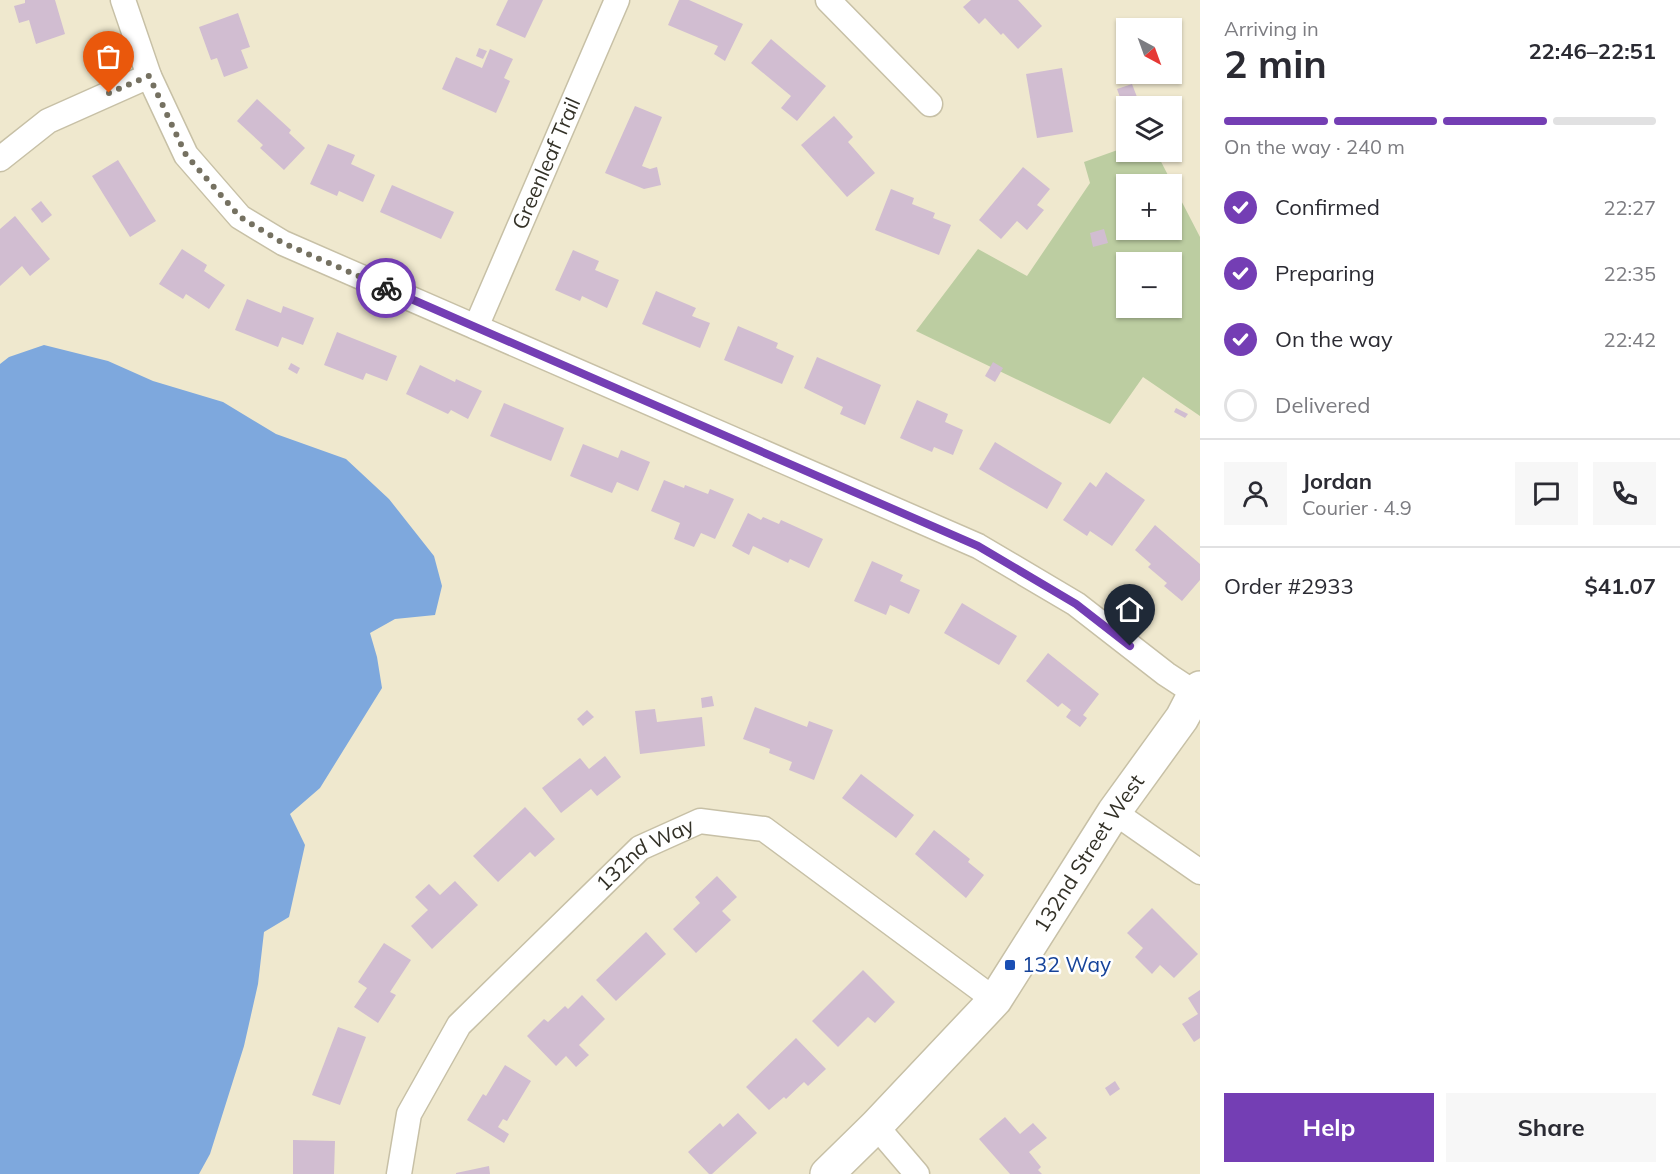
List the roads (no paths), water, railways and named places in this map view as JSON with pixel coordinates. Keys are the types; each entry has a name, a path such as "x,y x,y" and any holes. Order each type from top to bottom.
{"street":[{"path":"123,0 149,76 186,155 240,217 283,243 978,546 1076,604 1166,674 1197,690"},
{"name":"Greenleaf Trail","path":"476,327 617,0"},
{"path":"828,0 930,104"},
{"path":"0,159 48,120 149,76"},
{"name":"132nd Street West","path":"827,1174 876,1126 995,1000 1114,812 1182,718 1197,690"},
{"path":"1114,812 1200,872"},
{"name":"132nd Way","path":"399,1174 409,1114 459,1025 640,848 700,821 764,829 995,1000"},
{"path":"876,1126 917,1174"}],"water":[{"path":"44,345 108,361 153,381 223,402 276,434 346,459 389,499 434,556 442,586 435,615 395,619 370,633 382,688 320,788 290,814 305,845 289,917 264,932 258,984 244,1046 210,1154 199,1174 0,1174 0,364 9,357"}],"place":[{"name":"132 Way","path":"1010,965"}]}
